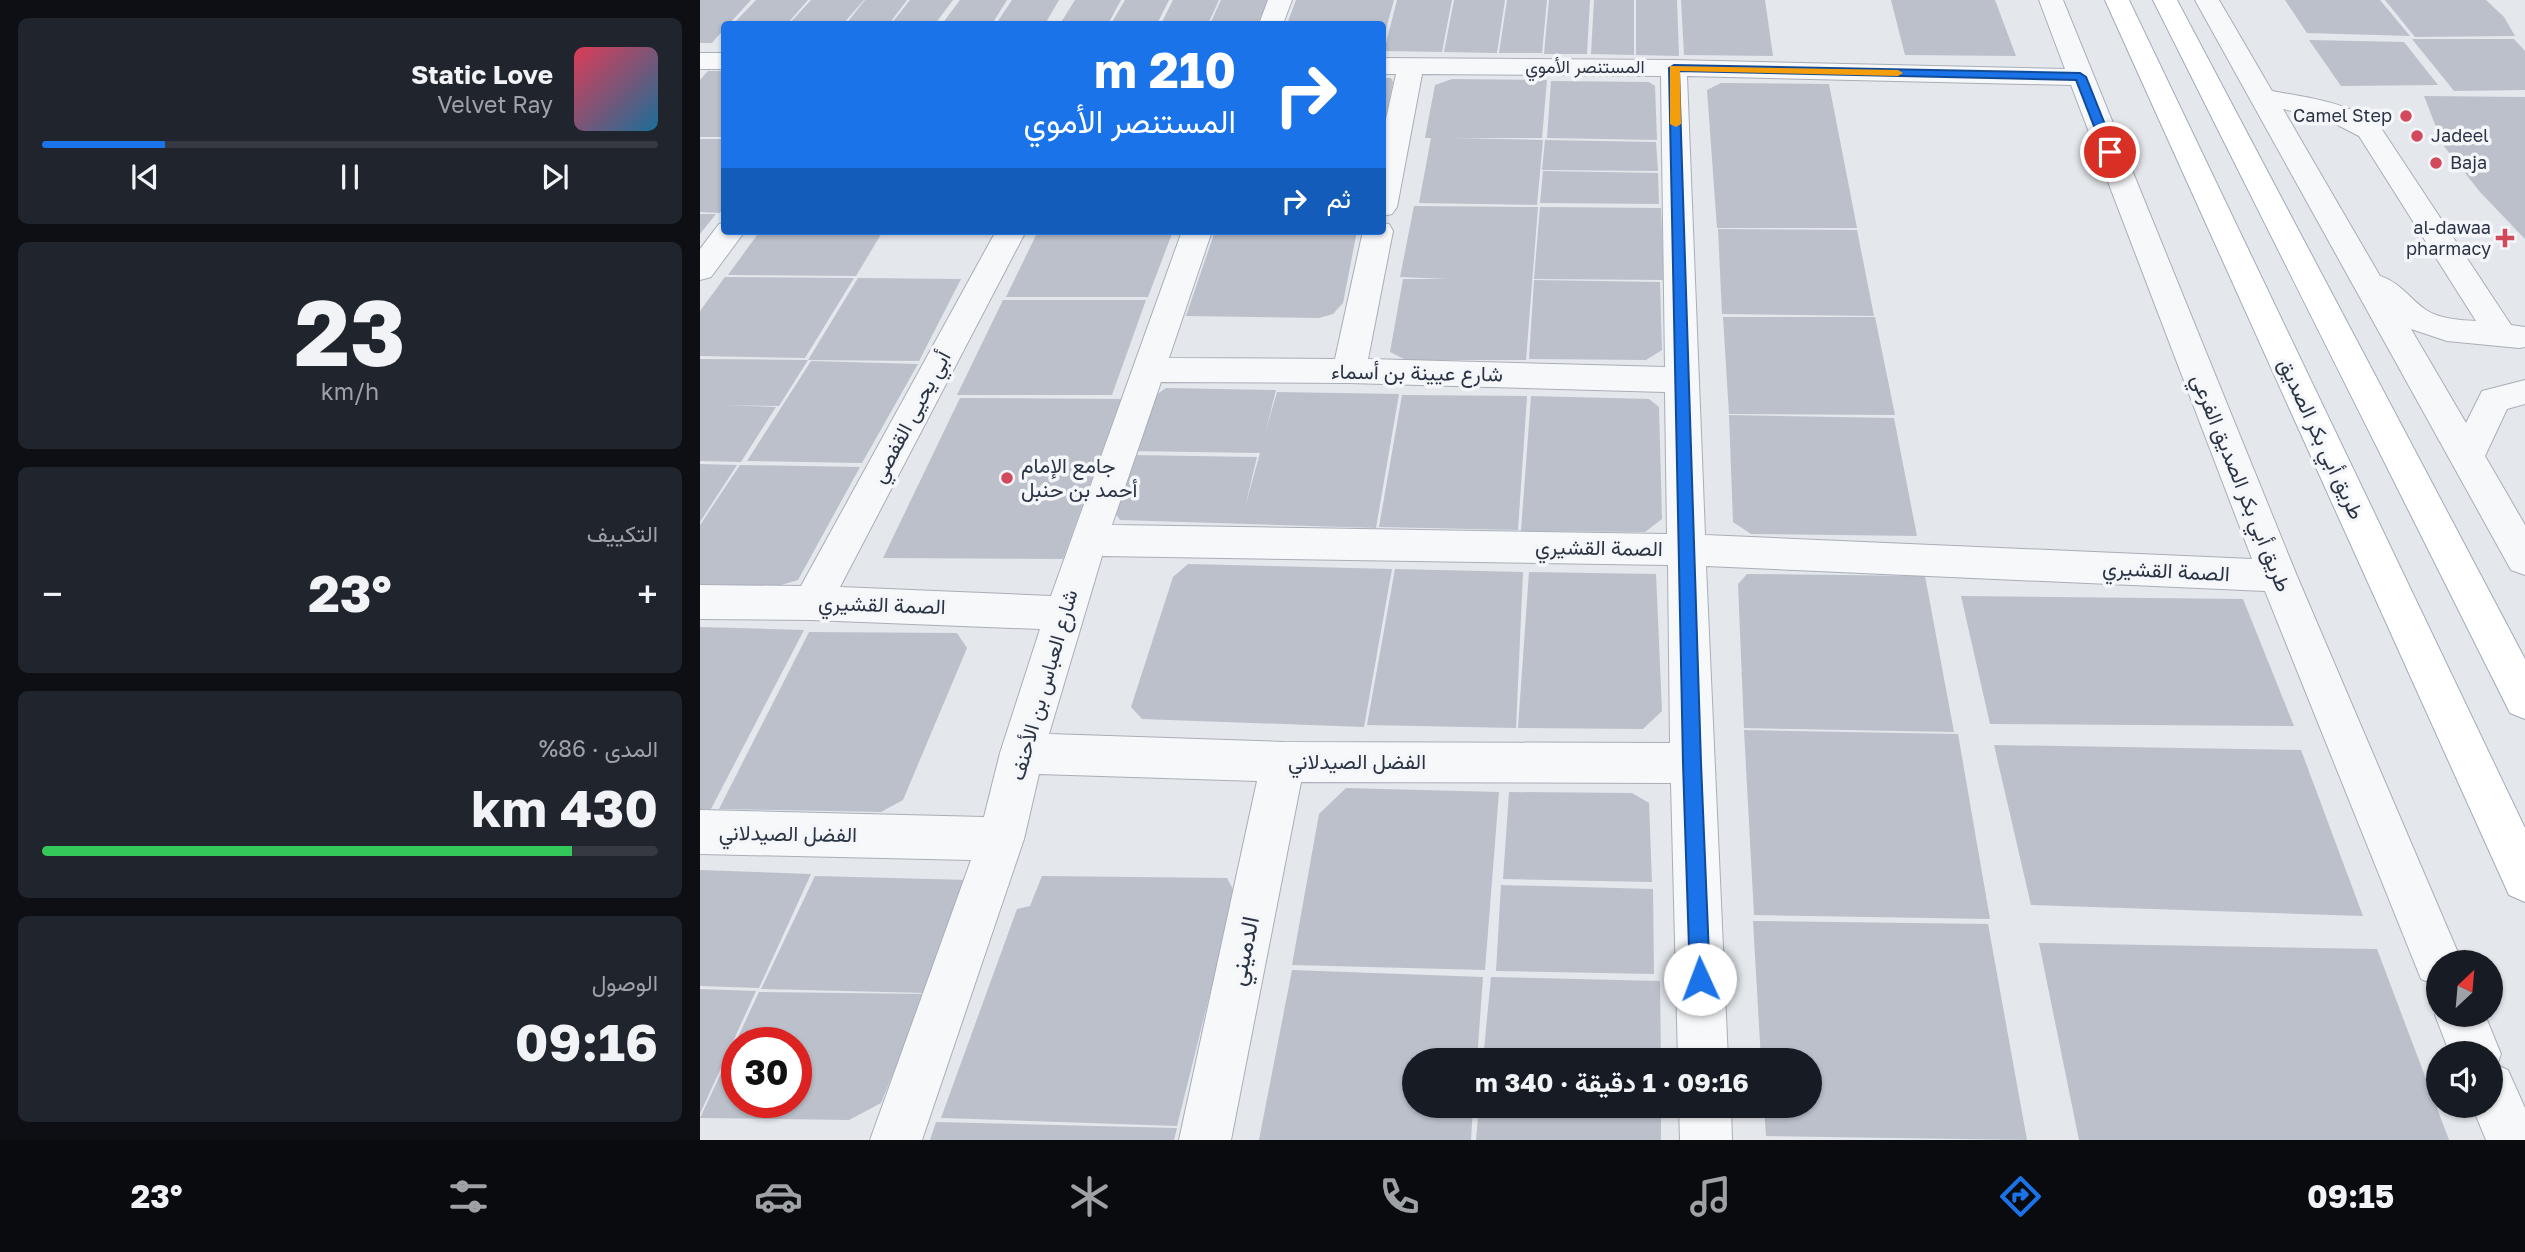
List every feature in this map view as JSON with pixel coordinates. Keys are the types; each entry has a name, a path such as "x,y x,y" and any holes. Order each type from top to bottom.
{"main road":[{"name":"طريق أبي بكر الصديق","path":"2117,0 2525,878"},
{"path":"2165,0 2525,700"}],"street":[{"path":"1272,21 1280,0"},
{"name":"طريق أبي بكر الصديق الفرعي","path":"2051,0 2278,576 2433,950"},
{"path":"2207,0 2525,559"},
{"path":"700,61 721,61"},
{"name":"المستنصر الأموي","path":"1386,66 1674,68 2080,77"},
{"path":"1386,188 1411,66"},
{"path":"1674,68 1692,763 1703,1048"},
{"path":"2265,98 2340,114 2358,121 2369,131 2514,337"},
{"path":"700,270 727,235"},
{"name":"أبي يحيى القفصي","path":"812,603 1009,235"},
{"name":"شارع العباس بن الأحنف","path":"896,1140 1001,839 1022,753 1088,540 1196,235"},
{"path":"1349,371 1377,235"},
{"path":"2357,267 2417,319 2447,330 2514,337"},
{"name":"شارع عيينة بن أسماء","path":"1150,370 1349,371 1684,380"},
{"path":"2467,456 2494,400 2525,392"},
{"name":"الصمة القشيري","path":"1088,540 1687,550 2278,576"},
{"name":"الصمة القشيري","path":"700,602 812,603 1065,613"},
{"name":"الفضل الصيدلاني","path":"1022,753 1283,762 1692,763"},
{"name":"الدميني","path":"1205,1140 1283,762"},
{"name":"الفضل الصيدلاني","path":"700,832 1001,839"},
{"path":"1705,1118 1706,1140"},
{"path":"2503,1118 2512,1140"}],"building":[{"path":"700,0 751,0 732,21 721,21 721,32 712,43 700,43"},
{"path":"756,0 808,0 790,21 736,21"},
{"path":"811,0 864,0 846,21 792,21"},
{"path":"865,0 907,0 891,21 848,21"},
{"path":"910,0 953,0 937,21 893,21"},
{"path":"960,0 1007,0 994,21 944,21"},
{"path":"1012,0 1059,0 1047,21 998,21"},
{"path":"1075,0 1121,0 1110,21 1062,21"},
{"path":"1125,0 1169,0 1158,21 1113,21"},
{"path":"1173,0 1219,0 1209,21 1162,21"},
{"path":"1221,0 1268,0 1259,21 1211,21"},
{"path":"1296,0 1394,0 1386,29 1386,21 1288,21"},
{"path":"1397,0 1452,0 1442,52 1386,51"},
{"path":"1454,0 1505,0 1497,53 1444,52"},
{"path":"1507,0 1547,0 1542,53 1499,53"},
{"path":"1549,0 1590,0 1587,54 1544,54"},
{"path":"1594,0 1634,0 1634,55 1591,54"},
{"path":"1636,0 1677,0 1679,56 1636,55"},
{"path":"1681,0 1765,0 1773,56 1684,55"},
{"path":"1891,0 1995,0 2016,56 1905,55"},
{"path":"2285,0 2380,0 2410,36 2307,33"},
{"path":"2385,0 2486,0 2504,17 2515,36 2415,37"},
{"path":"2412,39 2514,39 2525,51 2525,90 2454,91"},
{"path":"2309,40 2404,42 2438,85 2341,86"},
{"path":"708,71 721,71 721,137 700,137 700,80"},
{"path":"1386,78 1391,78 1393,82 1386,119"},
{"path":"1452,79 1547,80 1542,138 1454,138 1543,140 1537,205 1419,203 1431,138 1425,138 1435,85"},
{"path":"1551,81 1649,82 1655,86 1657,140 1547,138"},
{"path":"1721,83 1829,84 1857,228 1717,228 1707,90"},
{"path":"2424,96 2525,97 2525,239 2480,192 2443,145"},
{"path":"700,139 721,139 721,212 700,212"},
{"path":"1545,140 1656,142 1658,171 1542,170"},
{"path":"1543,171 1658,173 1659,204 1540,203"},
{"path":"1414,206 1538,207 1526,360 1406,360 1390,352 1403,279 1448,279 1400,277"},
{"path":"1540,207 1661,208 1664,280 1534,279"},
{"path":"700,214 716,214 700,234"},
{"path":"1718,229 1857,230 1874,316 1722,314"},
{"path":"757,235 881,235 856,276 728,275"},
{"path":"1036,235 1171,235 1148,297 1006,297"},
{"path":"1214,235 1356,235 1343,303 1333,314 1319,318 1186,316"},
{"path":"725,277 854,278 805,358 700,356 700,311"},
{"path":"858,278 961,279 919,361 808,360"},
{"path":"1534,280 1660,282 1662,350 1646,360 1529,359"},
{"path":"1003,300 1146,300 1112,395 957,395"},
{"path":"1723,317 1875,317 1895,415 1729,414"},
{"path":"700,359 808,360 779,406 722,405 776,407 741,462 700,461"},
{"path":"811,361 918,364 862,463 747,461"},
{"path":"1166,388 1276,390 1266,430 1277,392 1399,394 1376,528 1120,520 1111,507 1130,455 1257,457 1245,507 1260,453 1129,451 1147,401"},
{"path":"1402,395 1527,396 1518,530 1379,527"},
{"path":"1531,396 1649,399 1659,407 1662,519 1645,532 1521,531"},
{"name":"جامع الإمام أحمد بن حنبل","path":"960,398 1121,399 1063,559 883,558"},
{"path":"1729,415 1894,418 1917,536 1751,534 1733,522"},
{"path":"700,464 737,465 700,522"},
{"path":"740,465 860,467 798,580 778,586 700,584 700,525"},
{"path":"1188,564 1392,569 1364,727 1142,719 1131,707 1173,577"},
{"path":"1395,569 1523,572 1516,728 1367,725"},
{"path":"1529,572 1656,574 1662,711 1643,729 1518,728"},
{"path":"1747,574 1925,576 1954,732 1744,728 1738,584"},
{"path":"1961,596 2243,599 2294,726 1990,724"},
{"path":"700,627 804,630 711,809 700,809"},
{"path":"809,632 957,633 967,648 903,800 881,812 719,809"},
{"path":"1744,730 1958,734 1990,919 1754,915"},
{"path":"1994,745 2301,750 2363,916 2031,905"},
{"path":"1346,788 1499,792 1485,970 1292,965 1319,814"},
{"path":"1509,792 1632,793 1649,803 1652,882 1503,879"},
{"path":"700,870 811,874 759,988 700,986"},
{"path":"815,876 969,880 927,993 761,989"},
{"path":"1042,876 1227,878 1235,893 1177,1126 941,1118 1017,909 1030,906"},
{"path":"1501,885 1653,889 1654,974 1496,971"},
{"path":"1753,921 1988,924 2027,1140 1766,1136 1765,1118 1822,1118 1822,1048 1760,1048"},
{"path":"2039,943 2377,949 2426,1079 2426,1118 2441,1118 2449,1140 2079,1140"},
{"path":"1292,970 1483,977 1478,1048 1402,1048 1402,1118 1472,1118 1471,1140 1259,1140"},
{"path":"1491,977 1660,981 1661,1048 1484,1048"},
{"path":"700,989 756,991 740,1027 721,1027 721,1068 700,1114"},
{"path":"759,992 926,994 881,1103 849,1120 700,1118 721,1073 721,1118 812,1118 812,1027 743,1027"},
{"path":"1478,1118 1661,1118 1661,1140 1476,1140"},
{"path":"936,1122 1177,1128 1174,1140 930,1140"}],"slow traffic":[{"path":"1676,124 1674,68 1898,73"}],"place":[{"name":"Camel Step","path":"2406,116"},
{"name":"Jadeel","path":"2417,136"},
{"name":"Baja","path":"2436,163"},
{"name":"al-dawaa pharmacy","path":"2505,238"},
{"name":"جامع الإمام أحمد بن حنبل","path":"1007,478"}],"route":[{"path":"1700,979 1674,68 2080,77 2110,152"}]}
